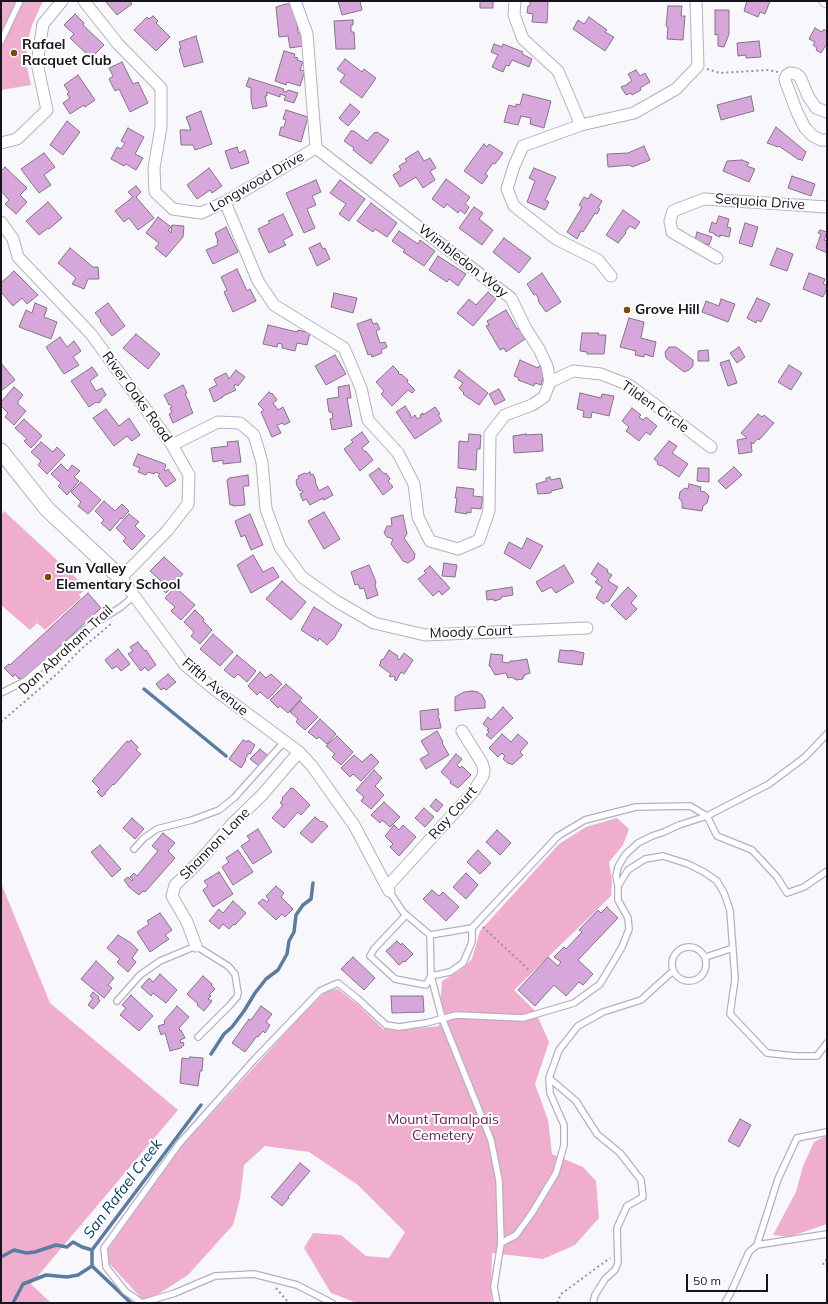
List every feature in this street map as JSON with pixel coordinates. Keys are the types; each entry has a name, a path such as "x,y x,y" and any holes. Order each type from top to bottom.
{"street":[{"path":"1,143 17,139 47,110 37,63 43,24 62,1"},
{"name":"Longwood Drive","path":"84,1 118,44 161,88 161,127 154,168 155,192 173,209 201,213 224,202 316,148 307,34 295,1"},
{"path":"515,1 514,15 523,39 558,71 581,125"},
{"path":"611,276 598,260 556,240 514,206 507,189 514,166 523,146 581,125 634,113 676,89 698,66 696,1"},
{"path":"827,112 816,108 808,96 800,77 796,74 790,73 787,75 785,79 786,83 805,128 813,136 821,140 827,140"},
{"name":"Wimbledon Way","path":"316,148 511,298 526,329 539,349 547,366 550,382"},
{"name":"Sequoia Drive","path":"717,258 672,232 670,221 673,210 704,199 827,207"},
{"path":"224,202 258,281 274,305 344,348 361,388 368,420 398,453 414,484 418,517 430,541 458,549 479,540 489,511 490,434 505,415 532,405 544,397 550,382"},
{"name":"River Oaks Road","path":"1,222 13,239 18,257 91,334 172,445 189,475 188,504 167,531 121,578"},
{"name":"Tilden Circle","path":"550,382 573,371 601,374 629,385 711,447"},
{"name":"Moody Court","path":"172,445 218,422 240,423 254,435 262,462 266,509 280,547 302,577 336,601 374,623 425,635 587,628"},
{"name":"Fifth Avenue","path":"1,451 47,509 121,578 185,665 214,689 299,752 312,766 354,825 388,889"},
{"name":"Ray Court","path":"388,889 474,791 483,776 484,770 482,762 462,731"},
{"name":"Shannon Lane","path":"196,946 187,922 172,896 175,885 197,864 231,825 262,795 299,752"}],"lane":[{"path":"1,41 20,1"},
{"path":"1,694 25,681 83,631 121,607 134,596"},
{"path":"332,1303 297,1285 254,1274 215,1276 175,1293 142,1303 125,1291 106,1267 104,1248 179,1144 254,1060 320,991 338,983 386,1025 399,1026 426,1023 456,1015 524,1018 574,1003 600,984 622,947 629,929 628,918 618,900 616,876 618,867 625,855 638,843 652,836 707,816 769,784 805,757 827,734"},
{"path":"134,849 144,838 157,829 192,820 219,810 234,798 284,742"},
{"path":"406,915 374,949 370,956 395,979 426,985 431,976 450,972 463,963 472,942 472,928 558,836 585,820 636,807 690,806 707,816 717,836 752,850 776,877 787,893 804,887 827,871"},
{"path":"618,886 628,870 645,859 663,856 688,864 717,881 724,893 730,910 735,979 730,1014 767,1053 795,1056 817,1056 827,1043"},
{"path":"388,889 403,912 430,935 431,976 442,1018 491,1140 499,1180 501,1243 494,1287 497,1303"},
{"path":"430,935 472,928"},
{"path":"117,1001 140,975 160,961 196,946 228,966 235,974 238,993 237,997 230,1005 198,1037"},
{"path":"688,946 699,949 706,957 706,969 699,979 687,981 676,976 673,971 672,960 674,955 683,948 688,946"},
{"path":"706,957 732,948"},
{"path":"501,1243 516,1235 532,1213 556,1173 564,1145 564,1125 550,1093 549,1078 559,1050 578,1026 603,1012 641,1000 673,971"},
{"path":"549,1078 576,1101 597,1134 620,1153 641,1180 643,1197 627,1206 617,1228 618,1263 615,1270 605,1279 595,1295 593,1303"},
{"path":"725,1303 749,1252 757,1245 778,1179 797,1138 827,1132"},
{"path":"757,1245 827,1234"}],"path":[{"path":"698,66 720,73 768,70 787,75"},
{"name":"Dan Abraham Trail","path":"1,722 58,673 80,650 121,616 121,607"},
{"path":"477,922 529,970"},
{"path":"557,1303 561,1294 610,1259 618,1247"},
{"path":"827,1260 824,1261 823,1265 827,1266"},
{"path":"271,1278 274,1287 289,1303"}],"green space":[{"name":"Rafael Racquet Club","path":"1,1 44,1 32,25 27,43 26,63 31,85 1,90"},
{"path":"4,511 87,588 79,595 81,598 45,630 37,623 30,630 1,605 1,516"},
{"name":"Mount Tamalpais Cemetery","path":"617,818 629,829 623,845 609,862 612,880 611,896 514,990 535,1011 549,1042 535,1084 548,1120 552,1154 583,1167 596,1181 599,1218 575,1245 543,1259 492,1253 492,1303 357,1303 331,1293 304,1248 313,1233 341,1235 366,1256 389,1258 405,1232 358,1185 309,1152 265,1146 244,1165 240,1199 233,1225 188,1275 160,1293 143,1300 107,1261 108,1249 182,1146 301,1016 326,991 338,989 357,1004 383,1029 403,1030 439,1026 442,981 459,971 472,959 480,931 559,844 586,827"},
{"path":"1,883 50,1003 178,1110 31,1284 51,1303 1,1303"},
{"path":"827,1135 827,1224 789,1237 773,1235 796,1192 803,1166 814,1142"}],"building":[{"path":"105,1 130,1 132,4 117,15"},
{"path":"338,1 360,1 362,10 342,15"},
{"path":"480,1 493,1 493,8 480,8"},
{"path":"530,1 548,1 547,23 532,22 533,14 527,13 528,6 530,6"},
{"path":"747,1 770,1 765,14 760,12 758,17 744,11"},
{"path":"286,4 295,4 298,33 302,33 303,46 290,48 288,36 279,37 276,7"},
{"path":"668,6 682,6 681,16 685,16 683,40 667,39 668,27 666,26"},
{"path":"715,10 729,10 729,34 724,47 718,46 718,34 715,35"},
{"path":"75,14 84,23 83,25 104,45 91,58 70,38 74,34 64,25"},
{"path":"153,16 158,21 156,23 170,37 156,51 134,30 147,17 149,19"},
{"path":"589,17 607,30 605,32 614,37 605,51 573,29 578,20 584,24"},
{"path":"353,20 351,32 354,32 355,49 336,49 334,21"},
{"path":"815,28 822,32 824,29 827,32 827,46 826,45 821,53 816,50 817,48 813,45 815,42 809,39"},
{"path":"196,36 203,62 184,67 179,49 181,49 179,42"},
{"path":"759,41 761,57 746,58 746,55 738,56 737,43"},
{"path":"494,44 502,47 503,44 523,52 522,54 532,59 529,67 512,60 509,66 506,65 503,72 492,67 498,55 491,52"},
{"path":"284,51 295,54 294,57 298,58 297,60 303,62 300,70 305,71 300,86 287,82 286,85 275,81"},
{"path":"345,59 362,72 364,69 376,78 362,98 340,82 345,75 337,69"},
{"path":"122,62 133,84 138,82 148,103 130,112 119,89 115,91 109,79 113,76 109,68"},
{"path":"636,70 640,76 645,73 650,82 640,88 641,90 632,95 631,93 626,95 621,87 632,81 628,74"},
{"path":"78,75 95,100 85,107 84,105 70,114 63,103 70,98 67,94 69,92 64,85"},
{"path":"249,78 284,89 283,91 287,92 288,90 298,93 294,103 284,100 286,96 280,94 280,97 266,92 267,96 265,96 267,106 253,109 251,88 246,86"},
{"path":"523,94 551,101 544,128 530,124 531,118 521,116 518,125 504,122 509,105 516,107 516,104 520,105"},
{"path":"751,96 754,111 721,120 717,105"},
{"path":"350,104 360,112 348,126 339,118"},
{"path":"286,110 308,117 301,142 279,135 281,127 284,127 286,120 283,119"},
{"path":"201,111 212,144 195,150 193,145 181,145 180,130 191,130 186,117"},
{"path":"67,121 80,132 63,155 50,145"},
{"path":"776,127 806,152 802,161 779,146 778,147 767,143"},
{"path":"128,128 144,137 135,154 143,158 136,170 126,164 124,166 111,159 117,147 121,149 125,143 121,141"},
{"path":"351,131 354,131 367,141 374,133 377,132 389,140 371,164 344,141"},
{"path":"484,144 487,147 489,144 503,153 485,174 488,176 482,184 464,171"},
{"path":"644,146 650,160 632,167 631,165 608,167 607,154 628,153"},
{"path":"237,147 239,153 245,150 249,163 231,169 225,151"},
{"path":"418,151 424,161 430,158 436,168 430,171 435,180 423,188 416,177 400,187 393,175 401,170 399,166 407,161 405,159"},
{"path":"44,153 55,167 44,175 51,185 39,193 21,169"},
{"path":"742,160 749,163 747,166 755,169 749,182 723,171 727,161"},
{"path":"5,167 27,188 20,195 27,202 16,214 5,204 9,200 1,191 1,171"},
{"path":"209,168 222,186 212,193 210,190 197,199 187,185"},
{"path":"534,168 556,177 545,200 549,202 545,210 527,202 535,181 529,178"},
{"path":"792,176 815,184 811,196 788,188"},
{"path":"446,179 470,197 465,204 469,207 465,214 460,210 458,213 447,204 444,208 432,199"},
{"path":"316,180 321,192 312,196 316,205 307,209 315,228 304,233 286,193"},
{"path":"340,180 365,199 349,221 339,214 346,204 330,193"},
{"path":"136,186 141,192 136,197 154,218 138,230 129,218 124,222 115,211 133,197 128,192"},
{"path":"591,194 602,201 598,208 600,209 597,214 595,213 583,232 581,231 577,239 567,232 582,207 579,205 584,197 588,199"},
{"path":"48,202 62,218 39,235 26,221"},
{"path":"371,203 397,223 387,237 375,229 373,232 357,221"},
{"path":"474,207 483,213 479,219 493,230 482,245 459,228"},
{"path":"623,210 640,222 635,229 630,226 618,243 606,235"},
{"path":"283,214 293,235 283,240 286,245 269,253 258,229 270,223 268,221"},
{"path":"719,216 729,219 727,227 731,228 729,237 720,235 720,237 709,232 712,222 716,224"},
{"path":"158,217 171,227 168,230 171,233 172,225 184,226 183,237 166,257 155,248 159,243 146,233"},
{"path":"745,223 758,227 752,247 739,243"},
{"path":"226,227 238,252 213,264 206,250 218,245 215,233"},
{"path":"820,230 827,232 824,240 827,241 827,253 816,248 821,234 818,233"},
{"path":"399,231 418,244 420,240 435,251 424,266 403,252 405,250 392,241"},
{"path":"697,232 712,237 709,245 695,240"},
{"path":"504,238 531,258 519,273 493,252"},
{"path":"320,243 323,249 325,248 330,259 317,266 309,248"},
{"path":"70,248 93,267 98,267 99,279 88,279 84,289 72,284 76,278 58,263"},
{"path":"777,248 793,254 787,271 770,265"},
{"path":"438,256 466,274 458,286 449,279 447,282 429,270"},
{"path":"237,269 247,291 250,289 256,301 233,312 224,292 227,290 221,277"},
{"path":"14,271 38,295 27,304 22,298 13,306 1,292 1,283"},
{"path":"542,273 561,302 546,312 538,301 539,300 536,294 534,295 527,284"},
{"path":"809,273 825,279 823,284 827,285 827,288 823,297 803,289"},
{"path":"488,292 496,299 473,326 457,313 469,299 476,305"},
{"path":"334,293 357,298 353,313 331,307"},
{"path":"757,298 770,304 761,322 757,320 756,323 747,318"},
{"path":"721,299 735,304 728,322 702,312 706,301 719,306"},
{"path":"35,303 47,308 44,317 57,322 51,339 19,327 26,310 32,313"},
{"path":"108,303 125,326 112,336 95,313"},
{"path":"506,310 517,329 519,328 525,339 506,352 504,348 500,350 486,326 489,325 487,321"},
{"path":"629,318 644,322 641,338 656,342 653,357 644,354 644,357 635,355 636,351 620,347"},
{"path":"371,319 373,324 377,323 380,329 376,331 380,343 385,342 387,347 381,350 382,353 372,357 371,354 368,355 357,324"},
{"path":"268,325 297,332 298,330 310,333 307,345 297,343 295,351 282,348 282,344 278,343 277,347 263,344"},
{"path":"582,333 599,333 598,335 606,335 604,354 587,354 587,352 580,351"},
{"path":"136,334 160,354 148,369 123,348"},
{"path":"60,337 67,347 74,341 81,351 73,357 79,365 64,374 46,347"},
{"path":"669,347 676,347 693,360 693,366 684,372 666,358 665,352"},
{"path":"739,347 745,357 737,363 730,353"},
{"path":"708,350 709,361 698,361 698,351"},
{"path":"335,355 346,374 326,385 315,366"},
{"path":"520,360 538,368 539,366 546,368 541,385 535,383 534,386 518,380 519,378 514,376"},
{"path":"729,360 737,383 728,386 720,363"},
{"path":"1,363 15,380 1,391"},
{"path":"789,365 802,373 791,390 778,382"},
{"path":"393,366 400,375 401,374 408,380 407,382 415,390 412,393 408,390 392,406 381,394 384,391 376,382"},
{"path":"92,367 98,375 90,381 96,391 102,388 106,395 99,403 96,402 89,407 71,381"},
{"path":"236,370 245,377 238,386 235,384 234,387 236,390 214,402 209,389 217,385 214,379 226,373 229,379"},
{"path":"459,370 488,393 479,405 463,394 464,393 459,388 463,383 454,377"},
{"path":"183,385 193,413 173,423 169,414 172,412 170,408 172,407 170,404 169,405 164,395"},
{"path":"349,385 351,398 347,398 352,426 332,430 330,419 333,418 332,412 329,412 327,399 339,397 338,387"},
{"path":"14,387 23,395 18,401 18,404 26,411 14,425 5,417 8,413 1,406 1,402"},
{"path":"499,389 505,400 495,405 489,394"},
{"path":"269,392 271,394 272,393 277,400 273,403 278,410 283,407 290,422 284,425 283,423 277,425 281,433 272,437 261,412 264,410 258,404"},
{"path":"580,393 601,398 602,394 614,396 609,416 592,412 591,418 583,417 584,411 577,409"},
{"path":"405,406 411,415 411,418 415,415 417,419 421,417 420,415 423,413 423,415 435,407 440,414 438,415 442,421 415,439 396,412"},
{"path":"632,408 641,415 639,417 643,420 646,417 657,426 650,435 646,432 639,441 626,431 629,427 622,421"},
{"path":"106,409 119,426 129,418 140,435 132,441 127,436 114,446 93,418"},
{"path":"758,414 762,417 764,415 774,423 759,440 758,438 753,444 751,442 752,452 739,454 737,440 747,438 741,433"},
{"path":"24,419 42,436 31,448 24,441 27,439 15,428"},
{"path":"362,432 369,442 362,448 373,460 360,471 344,449 353,442 351,440"},
{"path":"469,434 481,435 480,449 477,449 476,470 458,468 459,441 468,442"},
{"path":"542,434 543,451 514,453 513,436"},
{"path":"238,441 241,462 223,464 223,460 213,462 211,448 228,446 227,442"},
{"path":"669,441 677,446 672,453 688,464 679,477 657,464 658,462 654,459"},
{"path":"41,442 53,452 57,447 65,455 47,474 38,465 41,461 31,452"},
{"path":"138,454 165,464 166,466 164,470 166,471 168,469 176,480 166,487 158,476 160,474 148,472 146,475 138,472 140,468 133,465"},
{"path":"61,464 68,471 72,465 80,471 74,477 79,481 67,495 58,486 61,483 51,474"},
{"path":"734,467 742,475 726,489 718,481"},
{"path":"379,468 384,474 386,473 390,479 388,481 393,487 383,495 369,475"},
{"path":"698,468 709,468 709,482 697,481"},
{"path":"310,472 311,475 313,474 319,491 328,486 333,495 323,500 323,498 310,505 306,499 303,501 300,494 303,492 302,490 300,491 296,484 296,480 299,478 298,476"},
{"path":"248,475 249,486 243,486 245,505 230,505 227,480 229,478"},
{"path":"550,477 551,480 560,478 563,488 551,491 551,493 538,494 536,484 546,481 546,478"},
{"path":"81,482 101,500 88,514 78,506 81,502 71,492"},
{"path":"689,484 701,487 700,491 705,492 709,496 707,503 703,506 702,511 682,508 682,502 679,498 680,492 685,488 688,489"},
{"path":"457,487 474,489 473,496 483,497 481,509 471,508 471,513 467,512 467,514 455,512"},
{"path":"104,501 115,511 122,504 129,511 110,531 101,523 104,520 95,511"},
{"path":"324,512 340,539 324,549 308,521"},
{"path":"129,514 139,522 135,526 145,536 132,550 123,541 126,538 116,528"},
{"path":"250,514 263,545 251,550 245,535 241,537 235,521"},
{"path":"403,515 407,534 404,538 415,554 414,559 408,563 403,561 391,544 393,539 387,537 384,533 387,526 392,526 391,518"},
{"path":"527,538 543,546 530,569 504,553 509,542 522,549"},
{"path":"253,555 263,572 273,567 279,577 251,593 237,565"},
{"path":"164,557 183,574 166,593 157,585 161,581 150,571"},
{"path":"444,563 457,565 455,577 442,576"},
{"path":"598,563 612,575 608,581 618,587 608,602 606,601 604,604 596,598 602,587 595,582 598,579 591,574"},
{"path":"369,565 376,582 375,585 378,595 367,599 364,588 360,589 358,584 355,585 351,572"},
{"path":"564,565 574,582 556,593 551,587 542,592 536,582"},
{"path":"430,566 450,588 442,595 439,591 433,596 418,579 426,573 424,571"},
{"path":"282,581 306,602 291,620 266,599"},
{"path":"175,587 195,605 181,620 171,611 175,607 165,598"},
{"path":"512,587 513,595 501,597 501,599 494,601 494,599 487,600 486,591"},
{"path":"628,587 637,596 631,603 637,609 626,620 611,605"},
{"path":"88,593 101,608 23,680 21,678 19,679 15,674 13,677 4,668 9,664 10,665"},
{"path":"314,607 342,625 334,638 327,645 319,638 318,641 301,630"},
{"path":"195,610 212,630 200,644 191,636 194,632 184,622"},
{"path":"213,634 233,652 220,666 200,649"},
{"path":"138,642 145,651 146,650 156,665 148,671 145,667 141,671 128,654 133,651 130,647"},
{"path":"118,649 130,664 121,671 117,666 112,669 105,660"},
{"path":"389,650 398,656 397,658 399,660 404,653 413,660 404,674 401,672 396,681 394,679 396,678 389,676 391,674 379,665"},
{"path":"560,650 570,650 584,653 582,665 558,662"},
{"path":"491,654 503,655 502,662 509,663 510,661 527,659 530,673 524,675 523,679 516,680 513,677 508,678 506,673 495,675 489,666"},
{"path":"237,655 256,671 247,682 238,674 234,678 224,670"},
{"path":"260,672 266,678 271,674 282,684 268,699 260,692 257,695 248,686"},
{"path":"168,674 176,682 166,690 164,688 161,690 156,684"},
{"path":"286,684 302,698 288,713 280,706 278,708 270,700"},
{"path":"464,692 478,692 482,695 485,701 485,708 455,711 455,697"},
{"path":"300,701 318,717 305,730 296,722 298,719 290,712"},
{"path":"503,707 513,718 491,739 486,735 489,732 487,730 489,729 483,724 488,717 491,720"},
{"path":"438,709 438,718 441,728 421,730 420,711"},
{"path":"320,719 336,734 327,744 319,737 317,739 308,732"},
{"path":"437,731 449,755 426,769 420,759 429,754 421,741"},
{"path":"502,734 511,742 518,734 528,743 520,752 523,755 512,765 503,759 505,756 502,753 498,757 489,748"},
{"path":"337,736 353,752 341,765 332,757 335,754 326,746"},
{"path":"131,740 138,747 136,750 141,754 102,797 97,792 100,789 92,781 127,741 129,742"},
{"path":"243,740 247,742 248,740 255,745 245,759 246,760 241,768 229,759"},
{"path":"260,749 268,756 259,766 250,759"},
{"path":"371,754 379,762 361,781 353,774 350,777 341,768 354,755 362,762"},
{"path":"456,754 462,759 457,765 460,768 462,766 471,775 458,788 450,783 451,781 441,772"},
{"path":"374,770 382,778 375,786 384,795 371,809 361,801 364,797 356,790"},
{"path":"291,788 293,788 310,805 301,815 298,812 284,828 272,818 283,805 280,803 283,799 282,798"},
{"path":"436,799 443,805 437,812 430,806"},
{"path":"384,802 400,817 390,827 382,820 380,823 371,815"},
{"path":"424,808 434,817 425,827 415,818"},
{"path":"315,817 328,826 312,843 300,833"},
{"path":"132,818 144,829 135,839 123,828"},
{"path":"394,825 399,830 403,825 416,837 399,856 390,847 393,844 385,836"},
{"path":"258,829 272,852 253,864 241,846 250,840 247,836"},
{"path":"497,830 511,843 500,855 486,842"},
{"path":"163,833 175,843 168,851 175,858 145,892 143,891 139,895 129,887 124,880 128,877 132,881 133,879 130,877 134,873 137,876 158,851 152,846"},
{"path":"100,845 121,869 112,877 91,852"},
{"path":"238,850 253,872 233,885 222,867 229,862 226,858"},
{"path":"478,850 491,863 480,874 467,862"},
{"path":"219,872 233,894 213,907 203,890 208,886 204,881"},
{"path":"466,873 478,885 466,899 453,887"},
{"path":"276,886 284,893 281,897 293,909 285,917 282,914 276,920 258,903 263,899 267,902 269,900 266,896"},
{"path":"432,890 439,896 443,892 459,907 446,921 423,899"},
{"path":"233,901 246,913 229,929 223,924 219,929 209,921 219,909 223,913"},
{"path":"607,907 618,918 578,960 593,974 583,985 579,982 566,996 554,985 535,1006 518,990 548,957 558,966 561,962 554,957 564,947 566,949 582,932 579,930 598,910 601,913"},
{"path":"160,913 172,930 165,935 169,939 150,952 137,932 149,924 147,921"},
{"path":"118,935 131,943 138,950 132,958 136,962 128,972 117,962 120,959 107,948"},
{"path":"397,941 401,945 402,943 413,954 405,962 404,961 399,965 386,951"},
{"path":"353,957 375,978 364,990 341,969"},
{"path":"96,961 114,978 108,985 112,988 104,998 81,979"},
{"path":"160,974 177,990 166,1003 153,993 151,996 141,987 149,978 153,982"},
{"path":"203,976 215,989 209,995 211,996 208,999 212,1001 204,1011 187,994"},
{"path":"93,992 99,997 98,998 100,1001 93,1009 88,1005 93,998 90,996"},
{"path":"131,995 153,1016 139,1031 120,1015 126,1008 122,1005"},
{"path":"391,996 423,996 424,1012 392,1013"},
{"path":"177,1006 189,1017 179,1028 185,1038 180,1040 184,1045 181,1048 170,1051 165,1033 161,1035 158,1026 165,1024 164,1021"},
{"path":"261,1006 272,1014 266,1022 270,1025 265,1033 263,1031 258,1037 257,1036 245,1052 232,1043 249,1019 251,1020"},
{"path":"190,1057 203,1058 202,1071 200,1071 198,1086 180,1083 182,1058 189,1059"},
{"path":"740,1119 751,1125 739,1147 728,1141"},
{"path":"300,1163 310,1171 282,1206 271,1197"}],"waterway":[{"name":"San Rafael Creek","path":"144,689 226,756"},
{"name":"San Rafael Creek","path":"211,1054 224,1034 232,1027 266,979 278,970 287,954 289,941 294,932 296,915 303,905 311,899 313,883"},
{"name":"San Rafael Creek","path":"131,1303 92,1266 92,1250 201,1105"},
{"path":"1,1257 14,1250 26,1253 35,1252 56,1245 67,1247 73,1242 92,1250"},
{"path":"13,1303 23,1284 46,1275 67,1277 78,1275 92,1266"}],"place":[{"name":"Rafael Racquet Club","path":"14,53"},
{"name":"Grove Hill","path":"627,310"},
{"name":"Sun Valley Elementary School","path":"48,577"}]}
